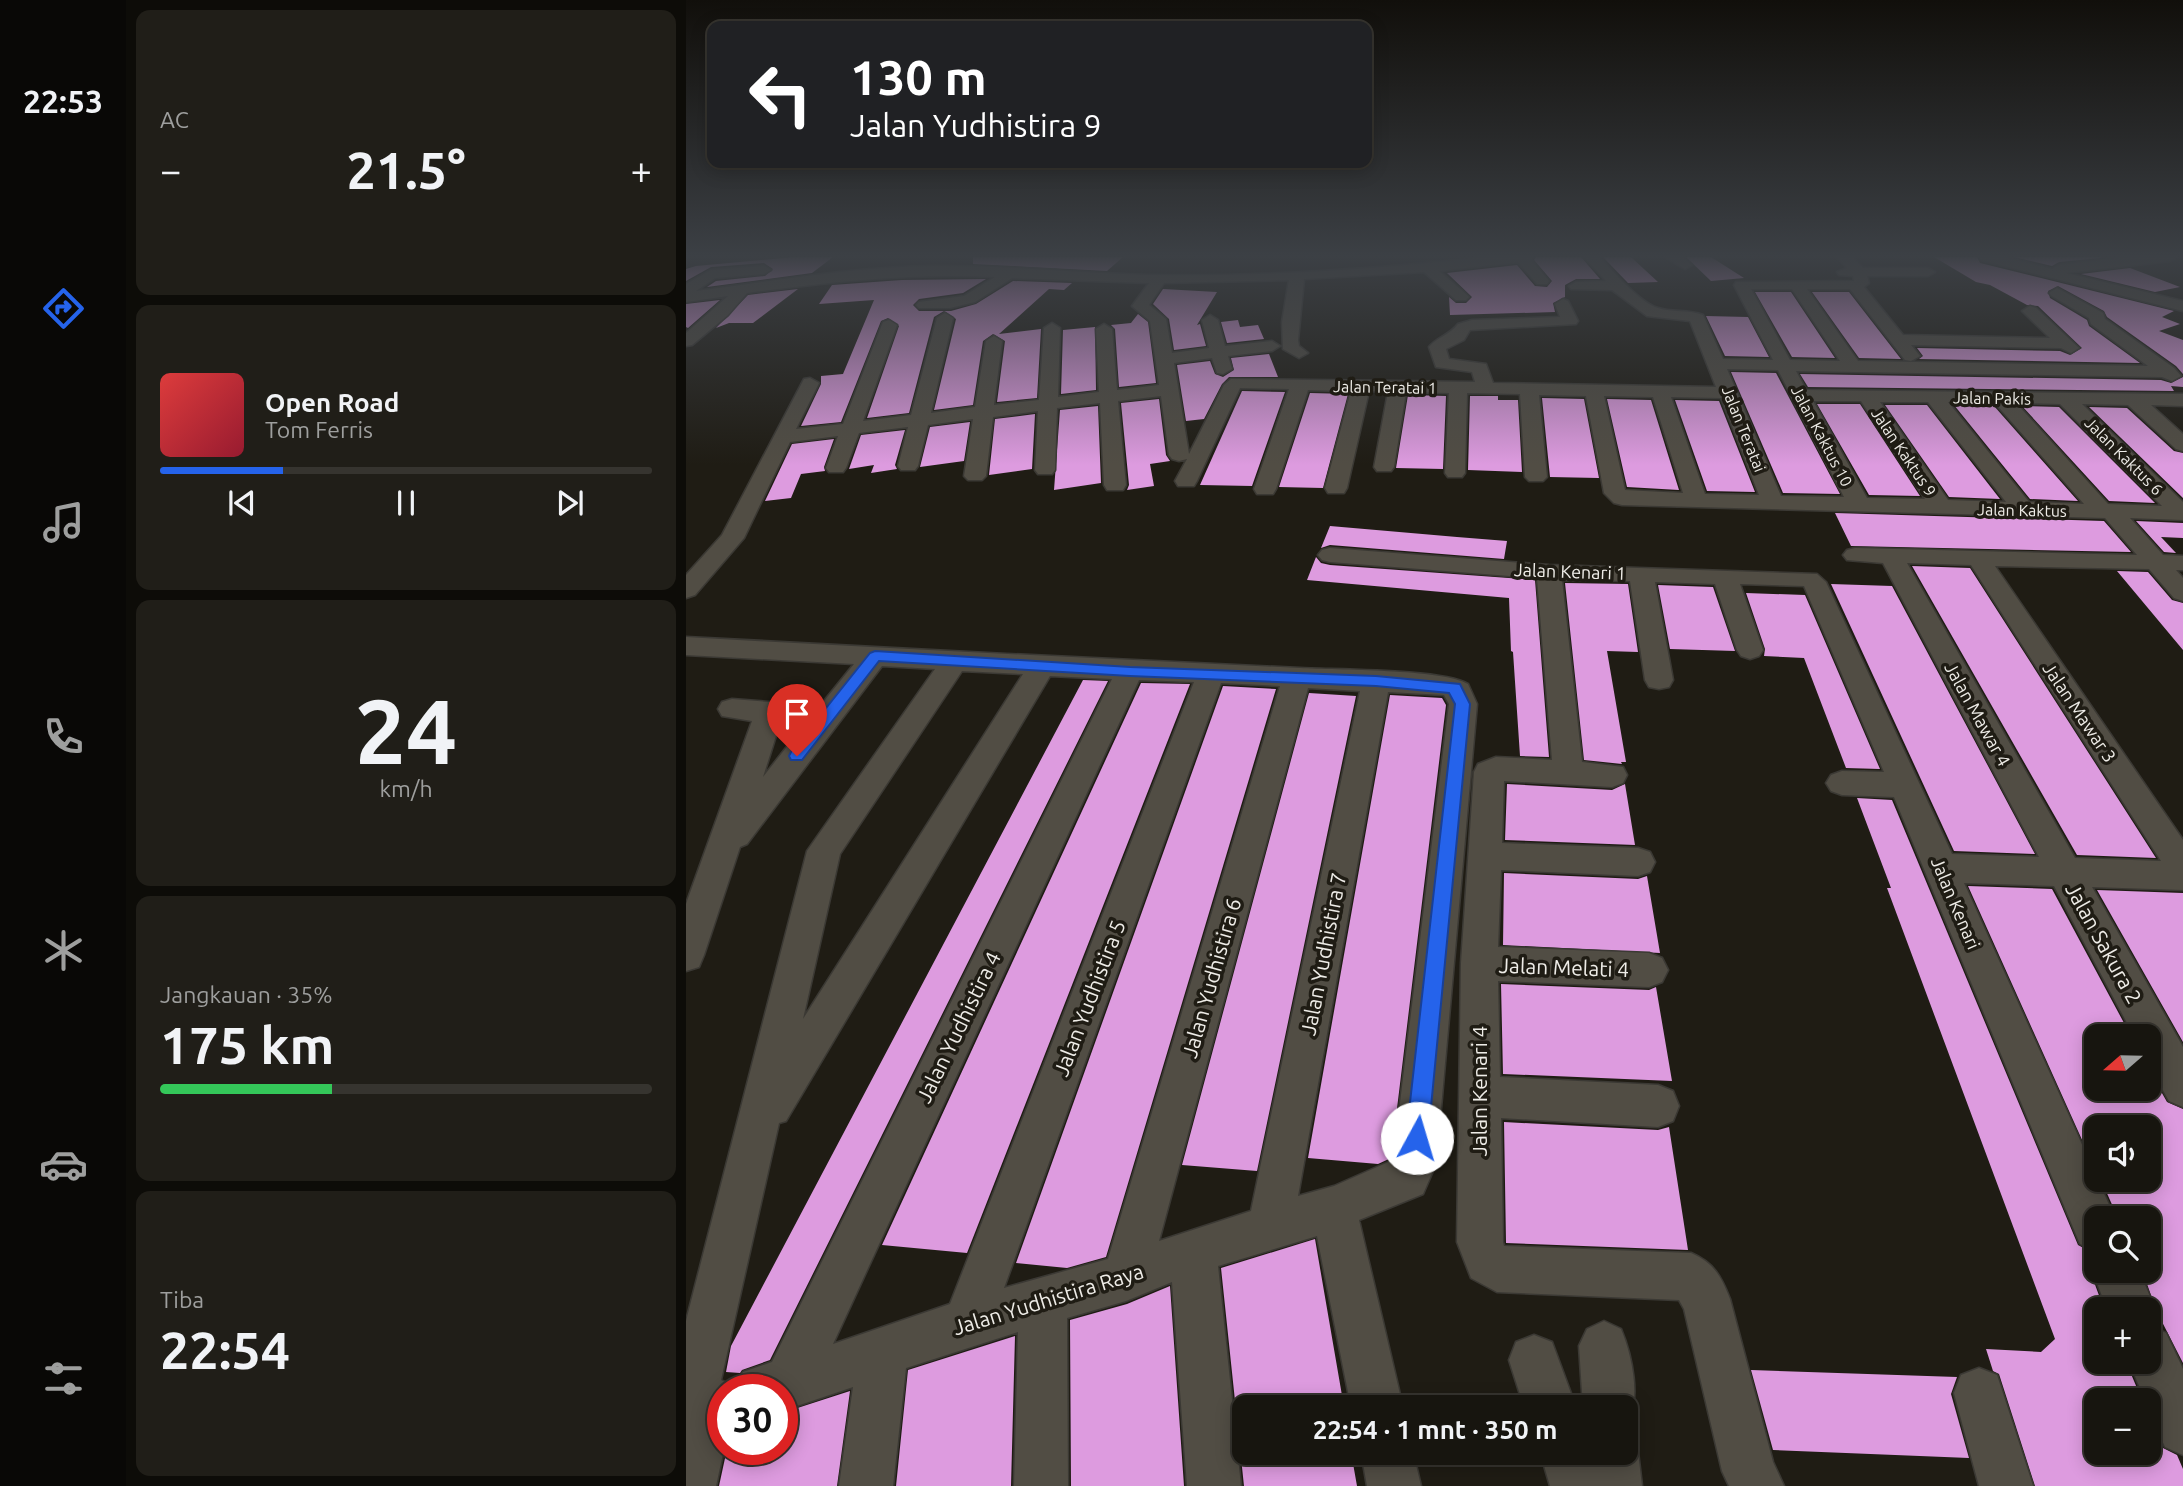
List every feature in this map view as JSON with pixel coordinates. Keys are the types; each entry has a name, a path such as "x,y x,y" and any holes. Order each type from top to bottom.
{"street":[{"path":"686,341 704,326"},
{"path":"836,468 889,326"},
{"path":"908,466 943,326"},
{"path":"1159,326 1179,455"},
{"path":"1186,481 1233,385 1233,379 1218,352 1212,326"},
{"path":"1290,326 1291,349 1299,353"},
{"path":"1467,326 1458,337 1437,347 1439,361 1448,365 1480,368 1485,387"},
{"name":"Jalan Teratai","path":"1701,326 1773,502"},
{"name":"Jalan Kaktus 10","path":"1763,326 1860,506"},
{"path":"1825,326 1853,367"},
{"path":"1889,326 1920,368"},
{"path":"2046,326 2098,371"},
{"path":"2105,326 2168,365 2183,385"},
{"path":"1045,470 1052,328"},
{"path":"1104,329 1115,485"},
{"path":"1164,359 1218,352 1270,340 1292,379 1265,489"},
{"path":"1898,340 2064,343"},
{"path":"975,476 994,341"},
{"path":"1718,364 2098,371 2168,365"},
{"path":"1941,368 1964,397"},
{"path":"1998,369 2026,398"},
{"name":"Jalan Teratai 1","path":"1233,379 1292,379 1361,386 1730,393"},
{"path":"686,590 732,538 810,383"},
{"path":"1336,488 1361,386"},
{"path":"1384,467 1398,387"},
{"path":"1455,473 1458,388"},
{"path":"783,437 1169,389"},
{"path":"1530,389 1536,477"},
{"name":"Jalan Kaktus","path":"1594,390 1611,480 1615,493 1622,498 2182,513"},
{"path":"1660,391 1696,499"},
{"name":"Jalan Pakis","path":"1800,395 2183,400"},
{"name":"Jalan Kaktus 9","path":"1867,396 1942,508"},
{"path":"1934,397 2024,510"},
{"path":"2001,398 2183,593"},
{"name":"Jalan Kaktus 6","path":"2066,399 2182,513"},
{"path":"2134,400 2183,444"},
{"name":"Jalan Kenari 1","path":"1330,555 1549,572 1812,580"},
{"path":"1856,555 2183,563"},
{"name":"Jalan Mawar 4","path":"1891,556 2065,872"},
{"name":"Jalan Mawar 3","path":"1978,558 2183,867"},
{"path":"1549,572 1568,772 1612,775"},
{"path":"1641,574 1660,680"},
{"path":"1725,576 1750,650"},
{"name":"Jalan Kenari","path":"1812,580 1941,867 2087,1206"},
{"path":"687,647 1130,671 1376,681"},
{"path":"720,854 875,656"},
{"path":"689,1486 702,1402 757,1129 824,851 954,662"},
{"path":"757,1129 1042,666"},
{"name":"Jalan Yudhistira 4","path":"780,1374 1130,671"},
{"name":"Jalan Yudhistira 5","path":"967,1324 1211,673"},
{"name":"Jalan Yudhistira 6","path":"1126,1277 1296,679"},
{"name":"Jalan Yudhistira Raya","path":"798,1379 967,1324 1126,1277 1193,1251 1334,1208 1407,1178 1412,1172 1462,704 1458,691 1450,686 1376,681"},
{"name":"Jalan Yudhistira 7","path":"1270,1227 1376,681"},
{"path":"732,709 827,717"},
{"path":"686,955 770,711"},
{"name":"Jalan Kenari 4","path":"1568,772 1496,769 1489,772 1479,963 1478,1097 1480,1242 1483,1256 1490,1266 1497,1269 1678,1274 1691,1277 1706,1299 1749,1471 1757,1486"},
{"path":"1842,783 1905,785"},
{"path":"1485,856 1638,862"},
{"path":"1941,867 2183,876"},
{"name":"Jalan Sakura 2","path":"2065,872 2183,1087"},
{"name":"Jalan Melati 4","path":"1479,963 1649,970"},
{"path":"1478,1097 1658,1106"},
{"path":"1334,1208 1374,1395"},
{"path":"1193,1251 1214,1486"},
{"path":"1041,1486 1043,1301"},
{"path":"1604,1346 1608,1395"},
{"path":"866,1486 883,1352"},
{"path":"1534,1360 1546,1395"},
{"path":"2159,1374 2183,1429"},
{"path":"1979,1393 2006,1486"},
{"path":"1390,1465 1394,1486"},
{"path":"1570,1465 1577,1486"},
{"path":"1613,1465 1615,1486"}],"building":[{"path":"863,326 879,326 841,422 801,426 821,384 821,376 843,374"},
{"path":"899,326 932,326 909,413 867,418"},
{"path":"954,326 1008,326 999,334 1041,329 1037,398 997,402 1005,341 993,334 983,341 973,405 934,410"},
{"path":"1112,326 1149,326 1156,383 1119,387 1115,329"},
{"path":"1170,326 1201,326 1206,346 1174,350"},
{"path":"1222,326 1259,326 1264,339 1227,343"},
{"path":"1711,326 1753,326 1769,357 1725,356"},
{"path":"1775,326 1814,326 1835,358 1792,357"},
{"path":"1836,326 1876,326 1901,359 1859,358"},
{"path":"2059,326 2089,326 2140,363 1919,359 1923,356 1917,348 2060,351 2070,355 2082,348"},
{"path":"2120,326 2173,326 2159,331 2183,340 2183,374 2176,366"},
{"path":"1095,327 1096,390 1061,394 1063,330"},
{"path":"1269,354 1278,377 1229,377 1222,384 1204,419 1186,421 1177,365 1210,361 1215,374 1223,377 1234,370 1231,358"},
{"path":"1731,372 1776,373 1840,494 1783,493"},
{"path":"1800,374 2161,380 2171,383 2183,377 2183,387 2171,386 2174,391 1808,387"},
{"path":"1242,391 1285,392 1252,486 1200,485"},
{"path":"1310,393 1348,394 1323,488 1279,487"},
{"path":"1408,395 1446,396 1443,469 1396,468"},
{"path":"1470,396 1498,396 1498,400 1518,400 1522,472 1468,470"},
{"path":"1542,398 1584,399 1599,478 1550,477"},
{"path":"1159,399 1166,455 1170,461 1150,464 1154,486 1127,490 1129,485 1121,403"},
{"path":"1607,399 1651,400 1679,490 1627,487"},
{"path":"1675,400 1719,401 1755,492 1707,491"},
{"path":"1817,404 1860,404 1920,496 1869,495"},
{"path":"1885,405 1927,405 2000,499 1949,497"},
{"path":"1954,405 1994,406 2078,501 2030,499"},
{"path":"1098,406 1101,483 1054,490 1060,410"},
{"path":"2022,406 2059,407 2155,503 2109,501"},
{"path":"2089,407 2127,408 2174,451 2183,453 2183,498"},
{"path":"1035,414 1032,469 989,475 995,419"},
{"path":"970,422 964,461 920,467 930,427"},
{"path":"905,430 895,465 897,469 871,473 874,465 849,469 861,435"},
{"path":"834,439 825,471 801,474 791,498 765,501 792,444"},
{"path":"1835,513 2104,521 2131,552 1851,546"},
{"path":"2136,521 2183,523 2183,538 2161,537 2176,553 2164,552"},
{"path":"1330,526 1507,541 1504,559 1330,545 1321,548"},
{"path":"1316,557 1321,563 1330,565 1535,580 1549,757 1520,756 1509,598 1307,580"},
{"path":"1912,566 1970,568 2156,858 2077,855"},
{"path":"2117,571 2148,572 2172,600 2183,603 2183,650"},
{"path":"1565,583 1628,584 1638,652 1607,651 1626,762 1621,762 1622,764 1584,760"},
{"path":"1831,584 1892,586 2035,854 1954,851"},
{"path":"1658,585 1713,587 1735,651 1670,649"},
{"path":"1746,593 1805,595 1880,769 1846,768 1804,658 1764,656 1765,649"},
{"path":"1083,680 1108,681 770,1360 740,1373 726,1372 731,1346"},
{"path":"1141,683 1190,684 967,1253 882,1245"},
{"path":"1223,686 1276,689 1106,1257 1067,1268 1016,1263"},
{"path":"1309,693 1356,696 1257,1171 1182,1165"},
{"path":"1390,695 1442,698 1446,705 1391,1158 1378,1164 1308,1158"},
{"path":"1507,784 1612,790 1625,784 1635,845 1505,840"},
{"path":"1857,798 1892,800 2078,1245 2084,1248 2084,1283 2094,1283 2100,1297 2084,1297 2084,1374 2131,1374 2137,1388 2084,1388 2084,1465 2161,1465 2161,1444 2163,1448 2177,1455 2183,1469 2183,1486 2035,1486 1999,1374 1993,1371 1986,1349 2041,1352 2055,1339 1887,888 1891,888"},
{"path":"1504,873 1638,879 1647,876 1660,953 1503,945"},
{"path":"1968,886 2052,889 2125,1024 2084,1024 2084,1101 2161,1101 2161,1091 2167,1102 2183,1109 2183,1363 2161,1320 2161,1297 2152,1297 2147,1283 2161,1283 2161,1206 2113,1206 2106,1192 2161,1192 2161,1115 2084,1115 2084,1144"},
{"path":"2097,890 2183,893 2183,1042"},
{"path":"1501,984 1649,990 1656,987 1672,1081 1503,1074"},
{"path":"1504,1122 1658,1130 1669,1127 1688,1250 1506,1243"},
{"path":"1315,1239 1342,1395 1234,1395 1221,1268"},
{"path":"1170,1286 1184,1486 1071,1486 1070,1320 1127,1304"},
{"path":"1015,1336 1011,1486 896,1486 908,1370"},
{"path":"1751,1370 1957,1377 1951,1394 1969,1458 1773,1450"},
{"path":"850,1391 837,1486 719,1486 724,1465 798,1465 798,1408"},
{"path":"1242,1465 1353,1465 1357,1486 1244,1486"}],"route":[{"path":"797,756 875,656 1130,671 1376,681 1455,688 1462,704 1417,1138"}]}
